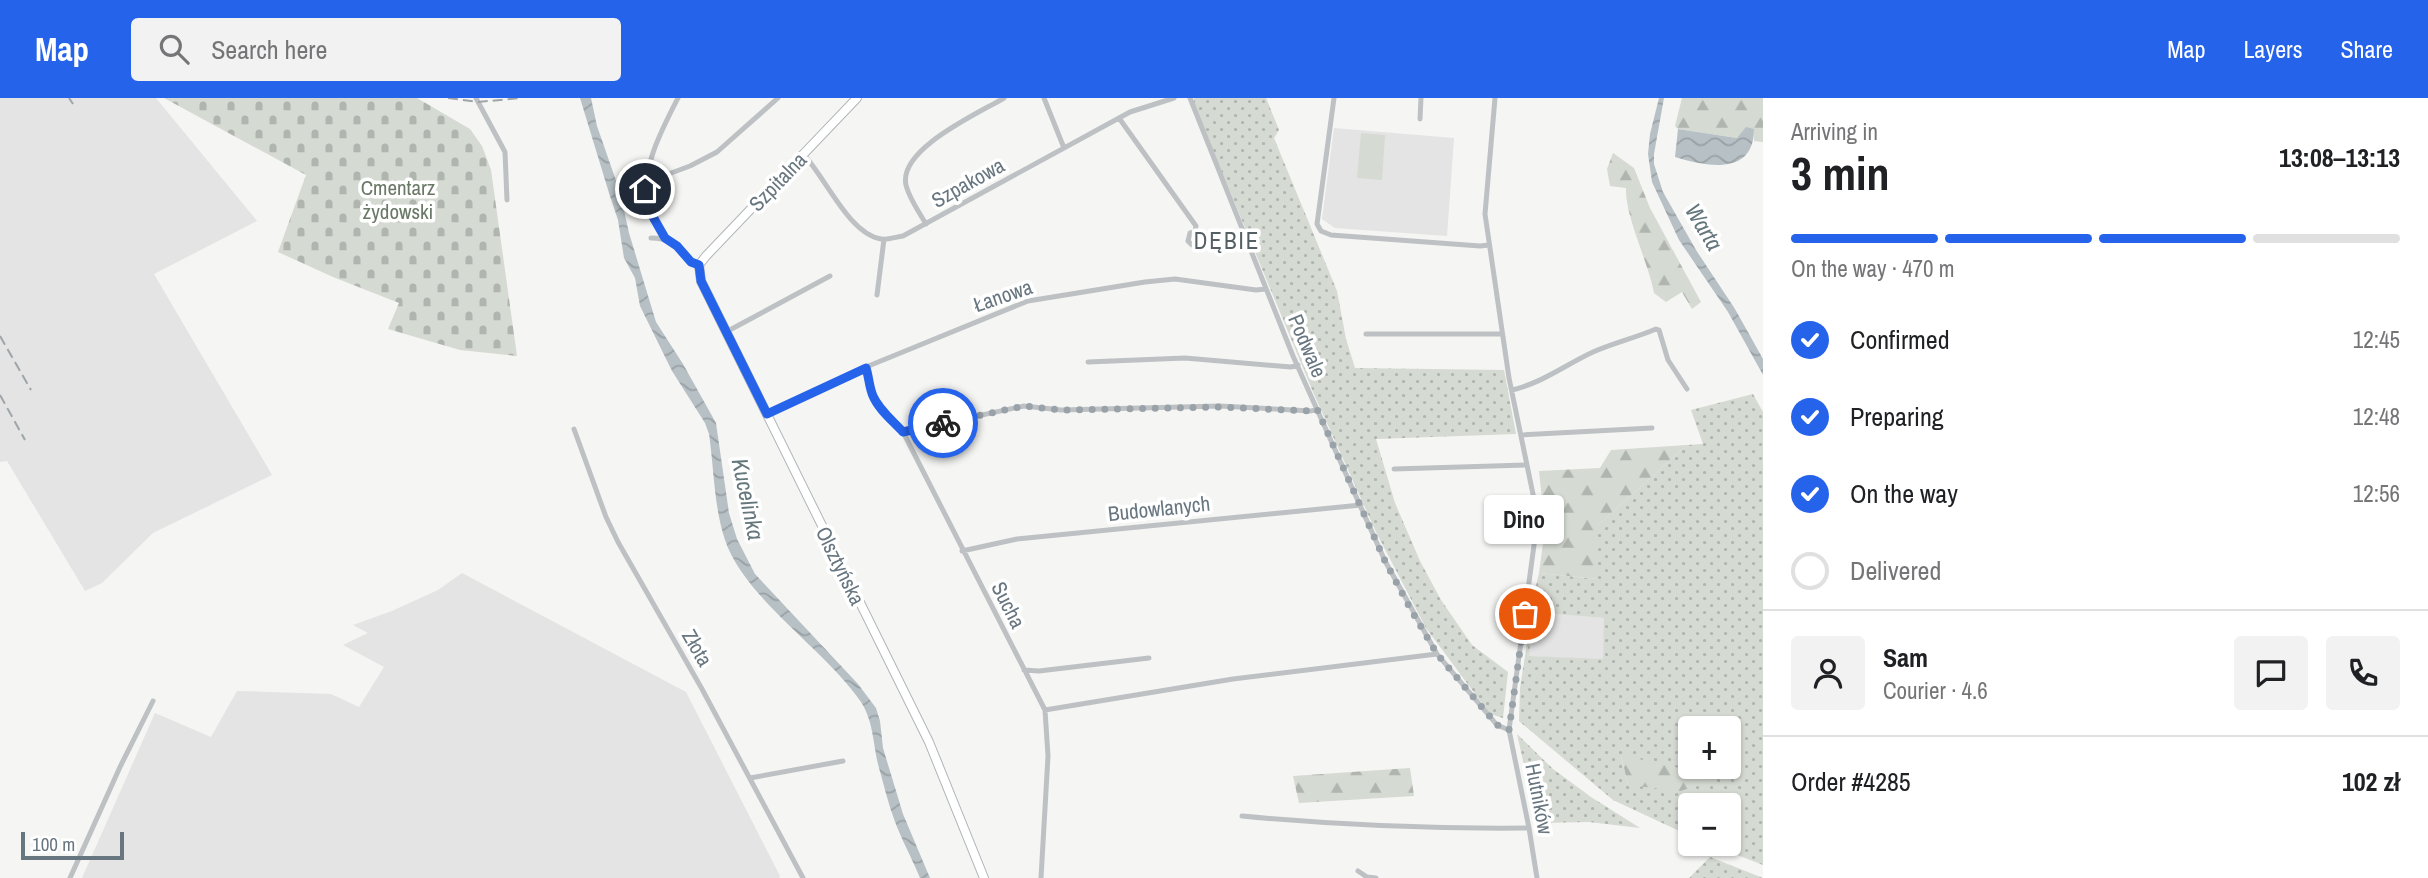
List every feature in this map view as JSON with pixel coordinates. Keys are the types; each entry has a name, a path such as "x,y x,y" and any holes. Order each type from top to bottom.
{"street":[{"path":"476,98 505,152 507,200"},
{"path":"678,98 662,129 645,189 648,208 665,238 677,246 691,262 699,265"},
{"path":"647,182 690,166 717,152 778,98"},
{"name":"Szpitalna","path":"699,265 857,98"},
{"path":"926,224 906,185 906,175 914,157 924,145 1004,98"},
{"path":"1044,98 1064,148"},
{"path":"1143,98 1146,107"},
{"name":"Szpakowa","path":"884,239 903,236 1119,118 1174,98"},
{"name":"Podwale","path":"1190,98 1298,365 1385,561 1437,654 1497,725 1509,730"},
{"path":"1334,98 1317,224 1321,230 1331,235 1489,245"},
{"path":"1420,119 1421,98"},
{"name":"Hutników","path":"1495,98 1485,214 1512,390 1537,523 1509,730 1537,878"},
{"path":"1119,118 1195,226 1195,232"},
{"path":"804,155 864,233 884,239 877,295"},
{"path":"651,238 665,238"},
{"name":"Olsztyńska","path":"699,265 701,281 811,509 929,742 984,878"},
{"path":"726,332 830,276"},
{"name":"Łanowa","path":"767,414 866,368 1028,301 1175,279 1266,289"},
{"path":"1512,390 1537,383 1595,351 1656,330 1659,330 1662,336 1673,370 1687,389"},
{"path":"1366,334 1503,334"},
{"path":"1088,362 1185,358 1291,368 1298,365"},
{"name":"Sucha","path":"866,368 872,394 903,432 1045,710 1048,756 1041,878"},
{"path":"903,432 1024,406 1061,410 1220,407 1311,411 1317,409"},
{"path":"1521,435 1652,428"},
{"name":"Złota","path":"574,429 606,517 618,542 803,878"},
{"path":"1394,469 1527,465"},
{"name":"Budowlanych","path":"962,551 1017,539 1361,505"},
{"path":"1045,710 1233,680 1437,654"},
{"path":"1024,670 1039,671 1149,658"},
{"path":"70,878 153,701"},
{"path":"750,778 842,761"},
{"path":"1242,816 1442,829 1529,828"},
{"name":"Olsztyńska","path":"981,868 992,878"},
{"path":"1358,871 1367,877 1376,878"}],"shaded area":[{"path":"0,98 156,98 257,221 154,274 272,475 153,533 102,583 85,591 7,461 0,462"},
{"path":"1334,128 1454,138 1447,236 1335,228 1322,219"},
{"path":"462,573 686,692 779,878 82,878 155,713 211,737 237,691 331,694 359,707 384,667 343,645 368,633 353,625 438,590"},
{"path":"1535,611 1605,618 1603,660 1528,656"}],"green space":[{"name":"Cmentarz żydowski","path":"164,98 417,98 470,129 482,146 491,170 517,356 460,350 388,329 399,303 278,252 306,175"},
{"path":"1194,98 1266,98 1279,130 1274,138 1337,291 1346,339 1355,368 1504,370 1516,434 1376,439 1395,503 1420,561 1441,600 1472,645 1508,672 1503,718 1490,714 1426,628 1376,532 1313,392 1193,102"},
{"path":"1682,98 1763,98 1763,142 1754,141 1754,130 1737,138 1678,129 1675,126"},
{"path":"1361,133 1385,135 1382,180 1357,178"},
{"path":"1613,153 1634,168 1650,208 1701,302 1692,309 1682,292 1666,302 1654,293 1629,212 1626,188 1610,186 1607,169"},
{"path":"1753,394 1763,412 1763,865 1740,856 1741,793 1678,793 1678,830 1613,800 1519,721 1520,688 1527,643 1530,643 1529,656 1603,659 1604,618 1535,612 1531,635 1528,634 1530,611 1539,573 1598,579 1598,525 1687,445 1703,444 1691,410"},
{"path":"1687,445 1598,525 1598,579 1539,573 1545,528 1539,471 1600,468 1611,450"},
{"path":"1517,734 1553,769 1640,828 1589,822 1537,823"},
{"path":"1621,755 1678,768 1678,779 1714,779 1681,791 1628,785"},
{"path":"1410,768 1414,796 1299,803 1293,776"},
{"path":"1710,857 1763,878 1689,878"}],"water":[{"path":"580,98 591,98 656,322 716,423 729,513 737,539 755,574 858,684 876,708 883,748 903,814 930,878 920,878 897,826 879,768 871,726 861,702 846,682 750,583 735,562 725,540 716,501 709,434 705,423 672,371 640,306 635,278 624,258 618,220"},
{"path":"1659,98 1664,98 1654,164 1663,192 1763,359 1763,375 1728,312 1679,240 1652,182 1648,154"},
{"path":"1746,127 1754,129 1752,144 1746,155 1737,161 1714,165 1675,157 1678,129 1737,138"}],"railway":[{"path":"69,98 73,104"},
{"path":"448,98 478,102 521,98"},
{"path":"0,336 31,390"},
{"path":"0,395 25,440"}],"way so far":[{"path":"943,423 1024,406 1061,410 1220,407 1311,411 1317,409 1385,561 1437,654 1497,725 1509,730 1525,614"}],"place":[{"name":"Dino","path":"1525,614"}],"district":[{"name":"DĘBIE","path":"1227,241"}],"route":[{"path":"645,189 648,208 665,238 677,246 691,262 699,265 701,281 767,414 866,368 872,394 903,432 943,423"}],"water label":[{"name":"Warta","path":"1704,227"},
{"name":"Kucelinka","path":"748,499"}]}
